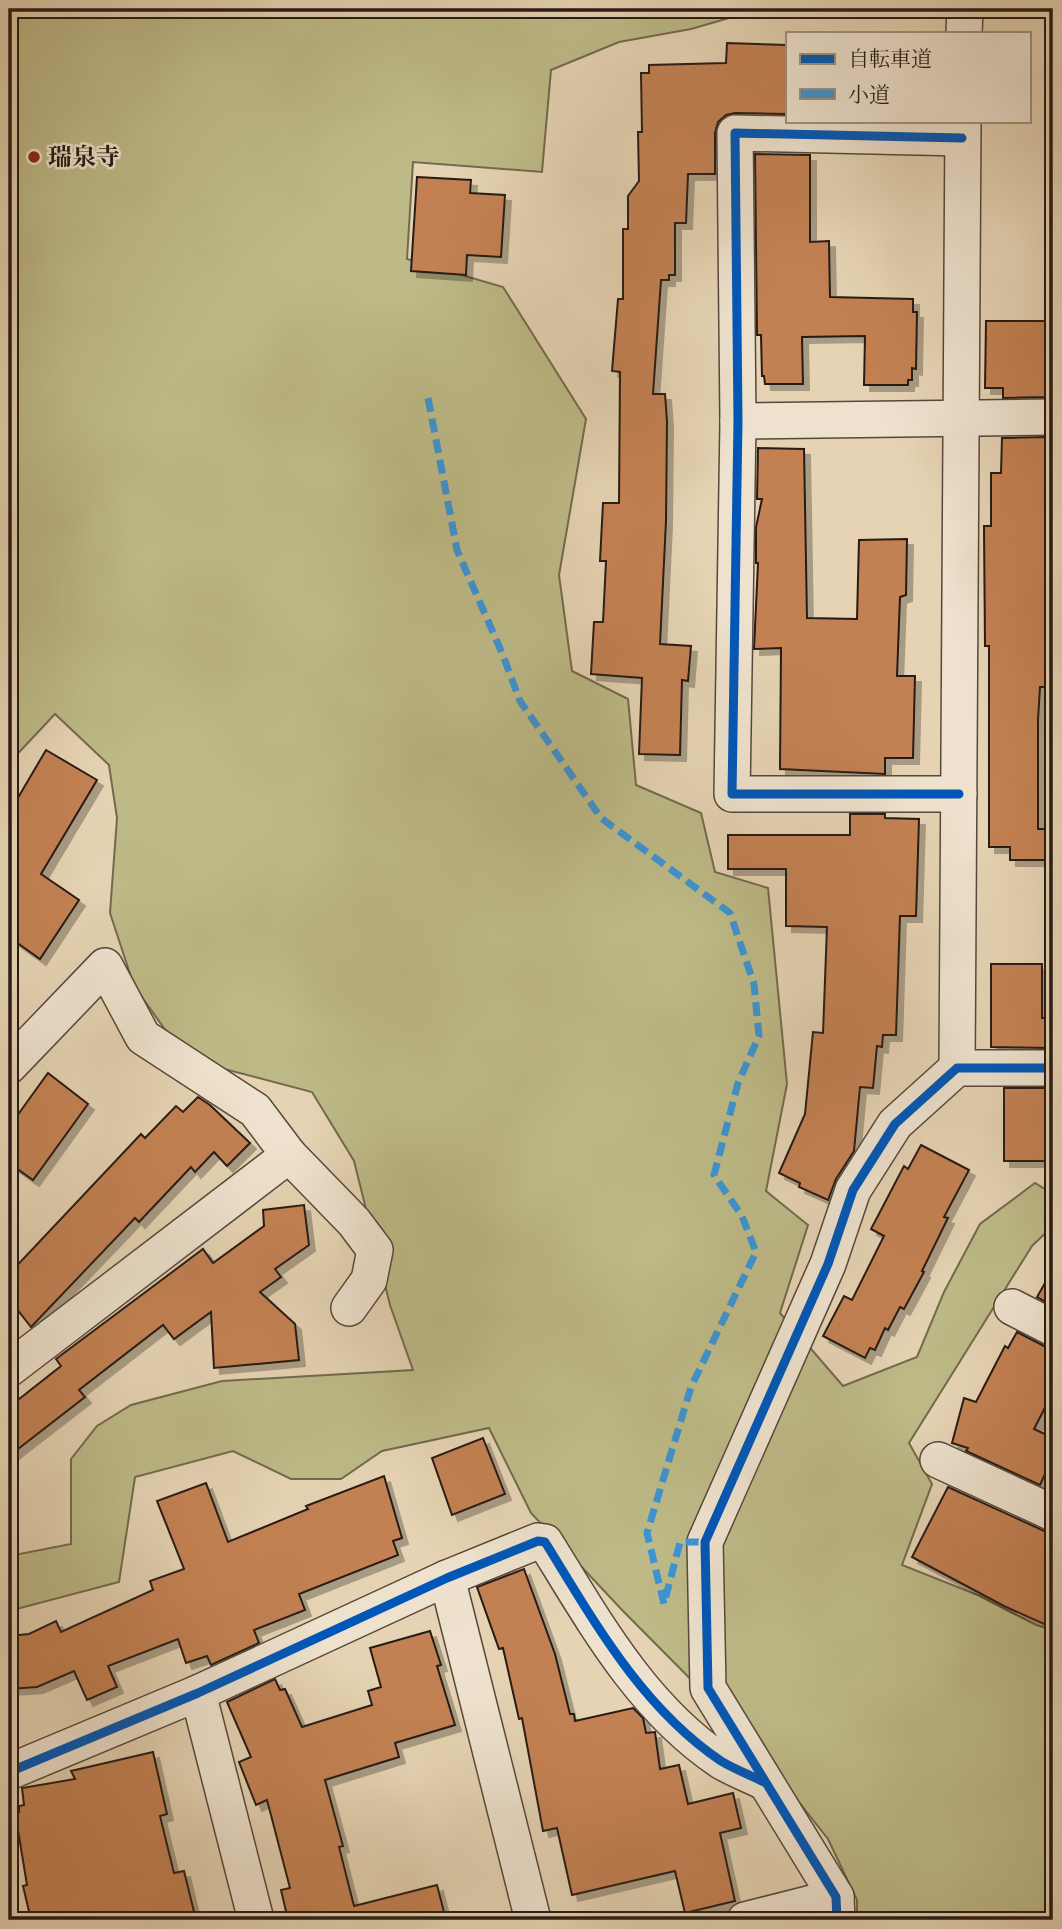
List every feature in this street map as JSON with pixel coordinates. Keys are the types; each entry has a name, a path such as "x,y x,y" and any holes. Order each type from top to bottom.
{"street":[{"path":"964,32 965,9"},
{"path":"957,1068 962,417 963,129 735,133 738,421 732,794 959,794"},
{"path":"738,421 1053,417"},
{"path":"9,1066 105,966 143,1037 255,1110 289,1154 354,1223 375,1250 369,1280 349,1308"},
{"path":"744,1920 836,1909 708,1688 705,1542 828,1264 853,1190 895,1124 957,1068 1053,1068"},
{"path":"9,1369 289,1154"},
{"path":"1012,1307 1053,1328"},
{"path":"938,1460 1053,1513"},
{"path":"9,1772 198,1693 447,1578 538,1541 545,1542 629,1673 684,1732 722,1762 764,1782"},
{"path":"447,1578 533,1920"},
{"path":"198,1693 256,1920"}],"shaded area":[{"path":"9,9 760,9 691,29 619,42 551,70 542,172 413,162 407,259 503,287 586,419 559,575 572,671 628,699 636,785 701,813 715,872 768,888 787,1084 766,1191 808,1225 780,1313 843,1386 917,1357 944,1292 980,1224 1035,1183 1053,1194 1053,1226 1032,1246 909,1443 932,1484 902,1565 980,1596 1036,1625 1053,1630 1053,1920 857,1920 857,1900 828,1839 746,1735 531,1513 489,1428 382,1451 341,1479 291,1479 233,1451 135,1477 119,1582 9,1611 9,1556 71,1544 71,1459 97,1426 131,1405 222,1381 413,1370 390,1305 354,1161 312,1092 186,1059 134,986 110,913 117,818 109,765 55,714 9,763"}],"building":[{"path":"727,43 786,45 786,114 735,113 726,115 718,122 715,133 715,174 688,174 686,223 675,223 675,275 669,275 669,280 661,280 653,394 665,394 667,421 666,521 660,644 691,646 688,681 682,680 680,755 639,754 642,678 591,674 594,622 603,622 606,561 600,561 603,503 619,503 620,372 612,371 618,299 623,299 623,229 628,229 628,196 639,181 641,73 649,73 649,65 726,63"},
{"path":"755,154 810,155 810,242 829,241 830,297 913,299 913,312 917,312 916,369 912,368 912,380 908,380 908,385 864,385 865,336 802,337 803,384 765,384 762,376 761,335 757,335"},
{"path":"417,177 471,180 470,193 505,195 501,257 467,255 466,275 411,271"},
{"path":"986,321 1049,321 1048,397 1003,398 1003,388 985,388"},
{"path":"1048,437 1047,522 1053,522 1053,559 1047,559 1046,687 1040,687 1038,720 1038,829 1053,829 1053,860 1010,860 1010,847 989,847 989,646 985,646 984,526 991,526 991,473 1001,473 1002,438"},
{"path":"758,448 804,449 807,618 857,619 859,540 907,539 906,595 900,597 897,676 915,676 913,758 885,758 885,774 780,769 781,648 754,649 758,563 756,527 762,499 757,499"},
{"path":"46,750 97,780 41,874 79,900 40,959 9,937 9,813"},
{"path":"850,814 885,814 885,818 919,819 916,916 900,916 896,1035 883,1035 882,1047 877,1046 873,1088 860,1087 854,1151 836,1179 828,1200 799,1187 800,1183 779,1173 805,1114 813,1032 823,1033 827,927 786,926 786,869 728,869 728,835 850,835"},
{"path":"991,964 1042,964 1042,1018 1047,1018 1048,1048 991,1047"},
{"path":"48,1073 88,1104 33,1180 9,1163 9,1127"},
{"path":"1004,1088 1052,1088 1053,1161 1004,1161"},
{"path":"198,1097 250,1143 227,1166 214,1152 195,1172 191,1167 139,1222 135,1218 31,1327 9,1299 9,1274 141,1134 145,1138 176,1106 183,1112"},
{"path":"921,1145 969,1170 944,1217 948,1218 904,1309 900,1307 888,1330 885,1328 875,1350 870,1348 865,1358 823,1336 844,1296 852,1300 884,1236 871,1229 904,1166 908,1169"},
{"path":"304,1205 309,1245 275,1269 281,1277 260,1292 295,1324 299,1360 214,1368 211,1312 174,1339 163,1325 79,1390 85,1397 9,1456 9,1407 61,1366 56,1359 203,1249 213,1263 264,1226 263,1210"},
{"path":"1053,1269 1053,1306 1037,1297"},
{"path":"1017,1332 1053,1348 1053,1392 1034,1429 1053,1438 1053,1457 1040,1485 966,1451 968,1448 952,1443 964,1398 976,1402 1005,1346 1008,1348"},
{"path":"483,1438 505,1494 452,1515 432,1458"},
{"path":"384,1476 402,1538 393,1541 398,1555 299,1594 305,1610 254,1630 259,1643 211,1665 207,1656 186,1663 178,1639 108,1666 117,1687 87,1700 74,1671 37,1687 9,1689 9,1636 29,1634 56,1621 61,1632 153,1590 150,1581 184,1569 157,1501 206,1483 228,1542 308,1509 306,1506"},
{"path":"948,1487 1053,1535 1053,1628 1004,1606 912,1557"},
{"path":"524,1569 555,1654 570,1714 574,1714 575,1721 633,1708 643,1718 646,1733 655,1732 660,1769 679,1765 688,1804 733,1793 741,1828 720,1833 735,1901 685,1913 675,1871 572,1895 557,1828 543,1831 522,1718 519,1719 503,1648 499,1649 477,1587"},
{"path":"430,1631 441,1665 437,1666 455,1725 395,1743 399,1757 325,1780 343,1846 339,1847 354,1906 437,1885 446,1920 288,1920 281,1890 290,1888 267,1800 256,1805 239,1762 251,1757 227,1702 275,1679 280,1690 285,1689 302,1727 372,1705 368,1691 381,1687 370,1648"},
{"path":"153,1752 167,1814 160,1816 174,1873 184,1871 196,1920 31,1920 23,1886 27,1885 15,1812 19,1812 19,1806 24,1805 22,1788 75,1779 71,1771"}],"marked path":[{"path":"428,398 457,550 520,701 601,818 730,913 754,984 759,1036 738,1083 714,1175 742,1216 756,1252 691,1387 647,1533 664,1604 680,1542 705,1542"}],"cycle path":[{"path":"959,794 732,794 738,421 735,133 962,138"},
{"path":"837,1920 836,1897 708,1688 705,1542 828,1264 853,1190 895,1124 957,1068 1053,1068"},
{"path":"9,1772 198,1693 447,1578 538,1541 545,1542 621,1661 667,1715 721,1761 764,1782"}],"place":[{"name":"瑞泉寺","path":"34,157"}]}
